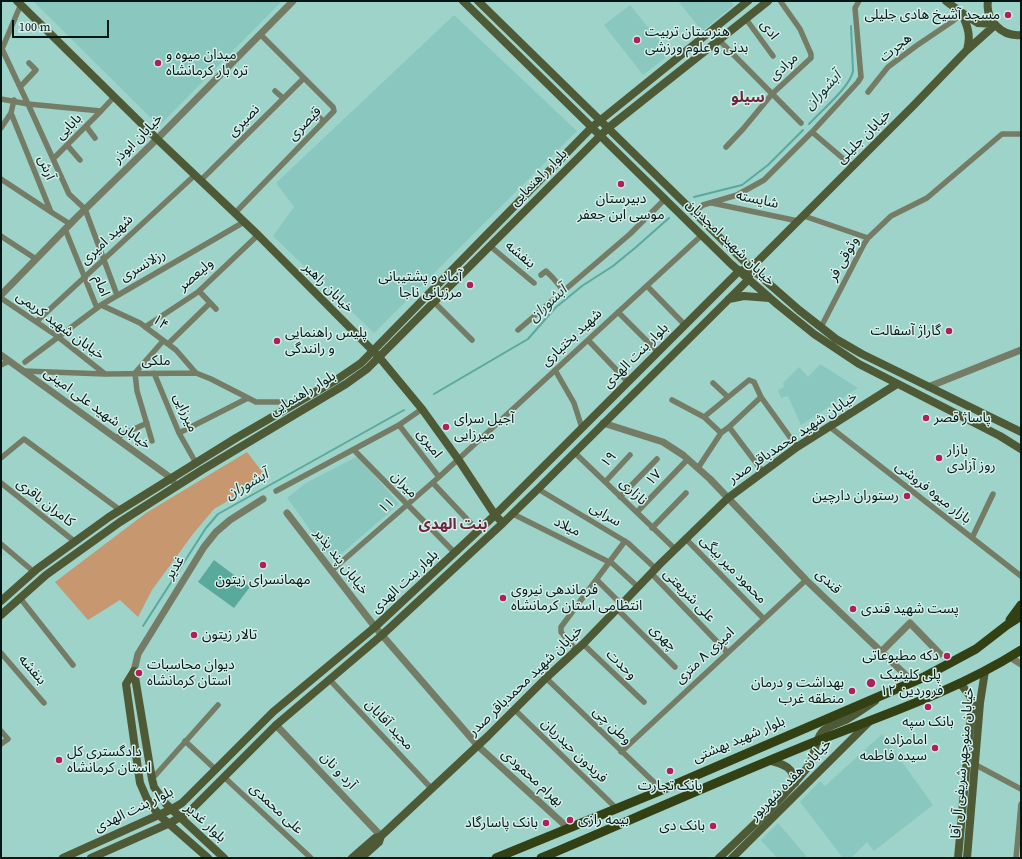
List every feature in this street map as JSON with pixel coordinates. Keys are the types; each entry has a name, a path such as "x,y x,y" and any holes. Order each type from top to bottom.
{"main road":[{"name":"خیابان شهید امجدیان","path":"463,1 739,272 768,298 837,351 897,384 1000,436 1021,449"},
{"name":"خیابان شهید امجدیان","path":"478,1 751,268 799,310 836,339 862,354 1021,432"},
{"name":"بلوار راهنمایی","path":"1,615 46,575 120,522 346,384 366,369 376,354 592,128 748,1"},
{"name":"بلوار راهنمایی","path":"1,601 34,572 74,541 120,510 236,438 336,380 376,354 434,302 608,128 718,39 768,1"},
{"path":"946,1 978,23 995,25"},
{"path":"988,1 989,14 995,25 1000,30 1008,34 1021,35"},
{"name":"خیابان راهبر","path":"19,3 197,178 258,235 376,354 422,409 458,459 495,515 503,523"},
{"path":"962,13 967,24 970,38 966,51"},
{"name":"خیابان جلیلی","path":"751,268 853,167 966,51 995,25"},
{"path":"748,280 751,268"},
{"name":"بلوار بنت الهدی","path":"63,858 160,815 182,803 273,712 375,627 495,515 739,272 751,268"},
{"name":"بلوار بنت الهدی","path":"91,858 170,824 190,811 276,725 382,635 513,514 726,300 748,280"},
{"path":"726,300 737,296 768,298"},
{"path":"645,365 654,373"},
{"name":"خیابان شهید محمدباقر صدر","path":"352,858 375,838 381,836 478,746 546,678 583,644 685,538 728,498 797,447 897,384"},
{"path":"1007,625 1021,605"},
{"path":"1007,625 1021,616"},
{"name":"بلوار شهید بهشتی","path":"496,858 662,790 913,682 963,657 1007,625"},
{"path":"542,858 557,855 771,761 960,683 985,671 1021,650"},
{"name":"بلوار غدیر","path":"134,671 154,787 161,798 224,858"},
{"name":"بلوار غدیر","path":"134,671 126,684 140,783 147,799 160,815 208,858"},
{"name":"خیابان منوچهر شریفی آل آقا","path":"967,858 980,703 985,671"},
{"name":"خیابان منوچهر شریفی آل آقا","path":"958,858 972,703 970,696 960,683"},
{"path":"816,742 822,732 850,718 890,691"},
{"name":"خیابان هفده شهریور","path":"732,858 870,721"},
{"name":"خیابان هفده شهریور","path":"719,858 795,783 809,767 813,759 816,742"},
{"path":"771,761 785,766 790,770 794,775 795,783"},
{"name":"خیابان شهید محمدباقر صدر","path":"361,858 379,842 381,836"}],"street":[{"name":"خیابان ابوذر","path":"1,295 67,226 157,139 293,1"},
{"path":"471,9 478,1"},
{"path":"694,212 703,205 737,195 764,180 812,132 858,82 861,77 855,8 859,1"},
{"name":"مرادی","path":"726,147 772,94 811,58 811,54 800,29 781,2"},
{"path":"19,3 2,49 69,194 85,209 117,296"},
{"name":"هجرت","path":"868,92 888,68 962,13"},
{"name":"ادی","path":"746,19 774,56"},
{"name":"قیصری","path":"235,213 334,111 334,109 260,34"},
{"path":"718,39 801,122"},
{"path":"20,86 36,70 29,63"},
{"name":"نصیری","path":"197,178 304,78"},
{"path":"275,91 283,98"},
{"name":"بابایی","path":"53,159 114,96"},
{"path":"1,98 28,104 101,111"},
{"path":"1,128 11,113 14,100"},
{"path":"314,112 323,121"},
{"name":"آرش","path":"11,113 51,212"},
{"path":"86,126 95,138"},
{"path":"812,132 853,167"},
{"name":"وثوقی فر","path":"821,327 868,238 890,216 927,198 1002,134 1021,134"},
{"path":"67,145 80,160"},
{"name":"شهید امیری","path":"36,322 103,259 197,178"},
{"path":"1,179 51,212 67,226"},
{"path":"518,330 630,234 665,199"},
{"name":"شایسته","path":"711,203 801,219 868,238"},
{"name":"رزلانسری","path":"25,362 99,306 244,222"},
{"name":"امام","path":"67,226 85,277 99,306"},
{"name":"ولیعصر","path":"145,327 199,291 258,235"},
{"name":"شهید بختیاری","path":"458,459 702,235"},
{"path":"1,236 36,259"},
{"name":"بنفشه","path":"490,246 534,283"},
{"name":"بنفشه","path":"541,275 546,271 563,290"},
{"path":"647,286 685,325"},
{"path":"199,291 216,308"},
{"name":"خیابان شهید کریمی","path":"1,298 58,336 105,374"},
{"path":"434,302 472,340"},
{"path":"152,441 137,391 135,373 166,342 210,303"},
{"name":"۱۴","path":"99,306 140,323 176,350 196,373"},
{"path":"618,312 658,352"},
{"path":"588,340 628,382"},
{"path":"928,387 1021,350"},
{"name":"خیابان شهید علی امینی","path":"1,355 171,478 177,486"},
{"path":"1,365 9,361"},
{"path":"555,370 574,403 582,428"},
{"name":"ملکی","path":"22,371 105,374 196,373 256,402 284,402"},
{"name":"میرزایی","path":"154,373 179,432 196,463"},
{"path":"704,417 749,380 754,382 761,397 797,447"},
{"path":"713,383 728,397"},
{"path":"698,468 721,433 761,397"},
{"path":"179,432 248,398"},
{"path":"672,400 704,417 721,433"},
{"path":"276,491 399,425 422,409"},
{"path":"115,438 147,423"},
{"name":"قندی","path":"603,424 663,442 688,459 728,498 806,580 913,682"},
{"name":"امیری","path":"399,425 439,477"},
{"path":"729,427 763,472"},
{"name":"بازار میوه فروشی","path":"830,427 1021,576"},
{"path":"1,458 24,439 120,510"},
{"name":"میران","path":"354,450 406,505 455,553"},
{"name":"نازاری","path":"575,453 675,549"},
{"name":"۱۹","path":"605,482 630,455"},
{"name":"۱۱","path":"331,571 433,483 458,459"},
{"path":"620,497 657,459"},
{"name":"۱۷","path":"637,512 688,459"},
{"name":"کامران باقری","path":"1,483 74,541"},
{"name":"امیری","path":"433,483 478,531"},
{"name":"سرابی","path":"538,489 625,541 653,571"},
{"path":"652,528 686,493"},
{"path":"972,538 993,494"},
{"name":"غدیر","path":"134,671 138,654 204,547 216,532 230,520 263,499"},
{"name":"خیابان پند پذیر","path":"287,513 382,635"},
{"name":"میلاد","path":"513,514 610,562 638,587"},
{"name":"محمود میر بیگی","path":"685,538 764,619"},
{"path":"576,650 561,632 561,627 625,541"},
{"path":"1,544 34,572"},
{"name":"علی شریعتی","path":"653,571 727,652"},
{"name":"چهری","path":"597,580 619,607 675,667"},
{"name":"امیری ۸ متری","path":"621,752 806,580"},
{"path":"20,598 73,665"},
{"path":"881,652 910,623 940,654"},
{"name":"بهرام محمودی","path":"382,635 478,746 568,828"},
{"name":"وحدت","path":"583,644 644,702"},
{"name":"بنفشه","path":"1,653 44,703"},
{"path":"1010,656 1021,664"},
{"name":"وطن چی","path":"546,678 662,790"},
{"name":"مجید آقایان","path":"329,679 431,788"},
{"path":"152,779 218,705"},
{"name":"فریدون حیدریان","path":"515,710 616,808"},
{"name":"آرد و نان","path":"276,725 381,836"},
{"path":"1,731 8,739 1,744"},
{"path":"185,742 215,769"},
{"path":"976,765 1021,789"},
{"name":"علی محمدی","path":"224,777 312,858"},
{"path":"1016,858 1021,804"}],"shaded area":[{"name":"میدان میوه و تره بار کرمانشاه","path":"33,1 282,1 159,126"},
{"path":"678,1 731,1 734,5 702,31"},
{"name":"هنرستان تربیت بدنی و علوم ورزشی","path":"630,5 670,54 643,75 604,25"},
{"path":"454,15 577,131 374,333 273,236 294,207 276,183"},
{"path":"820,364 858,388 801,425 788,396 781,398 778,390 784,387 783,383 799,367 808,377"},
{"path":"247,452 267,478 214,509 193,534 152,590 138,617 120,600 88,620 55,582 146,513"},
{"path":"358,456 399,504 333,561 287,498 306,483"},
{"path":"214,560 250,587 234,608 198,582"},
{"path":"882,734 933,805 874,851 867,842 851,858 843,858 800,802 820,781 825,786"},
{"path":"778,823 808,858 777,858 761,840"}],"waterway":[{"name":"آبشوران","path":"809,124 834,99 851,77 853,71 851,26"},
{"name":"آبشوران","path":"694,197 742,185 768,165 803,130"},
{"name":"آبشوران","path":"434,394 528,339 555,308 582,286 613,266 669,218"},
{"name":"آبشوران","path":"143,626 206,528 218,514 404,410"}],"place":[{"name":"مسجد آشیخ هادی جلیلی","path":"1008,15"},
{"name":"هنرستان تربیت بدنی و علوم ورزشی","path":"637,40"},
{"name":"میدان میوه و تره بار کرمانشاه","path":"158,63"},
{"name":"دبیرستان موسی ابن جعفر","path":"621,184"},
{"name":"آماد و پشتیبانی مرزبانی ناجا","path":"470,285"},
{"name":"گاراژ آسفالت","path":"949,331"},
{"name":"پلیس راهنمایی و رانندگی","path":"277,341"},
{"name":"پاساژ قصر","path":"926,418"},
{"name":"آجیل سرای میرزایی","path":"446,427"},
{"name":"بازار روز آزادی","path":"939,458"},
{"name":"رستوران دارچین","path":"907,496"},
{"name":"مهمانسرای زیتون","path":"263,565"},
{"name":"فرماندهی نیروی انتظامی استان کرمانشاه","path":"503,598"},
{"name":"پست شهید قندی","path":"853,609"},
{"name":"تالار زیتون","path":"194,635"},
{"name":"دکه مطبوعاتی","path":"947,656"},
{"name":"دیوان محاسبات استان کرمانشاه","path":"139,673"},
{"name":"پلی کلینیک ۱۲ فروردین","path":"871,683"},
{"name":"بهداشت و درمان منطقه غرب","path":"852,691"},
{"name":"بانک سپه","path":"928,707"},
{"name":"امامزاده سیده فاطمه","path":"935,748"},
{"name":"دادگستری کل استان کرمانشاه","path":"59,760"},
{"name":"بانک تجارت","path":"670,771"},
{"name":"بیمه رازی","path":"570,820"},
{"name":"بانک پاسارگاد","path":"546,823"},
{"name":"بانک دی","path":"713,826"}],"district":[{"name":"سیلو","path":"748,98"},
{"name":"بنت الهدی","path":"453,525"}]}
